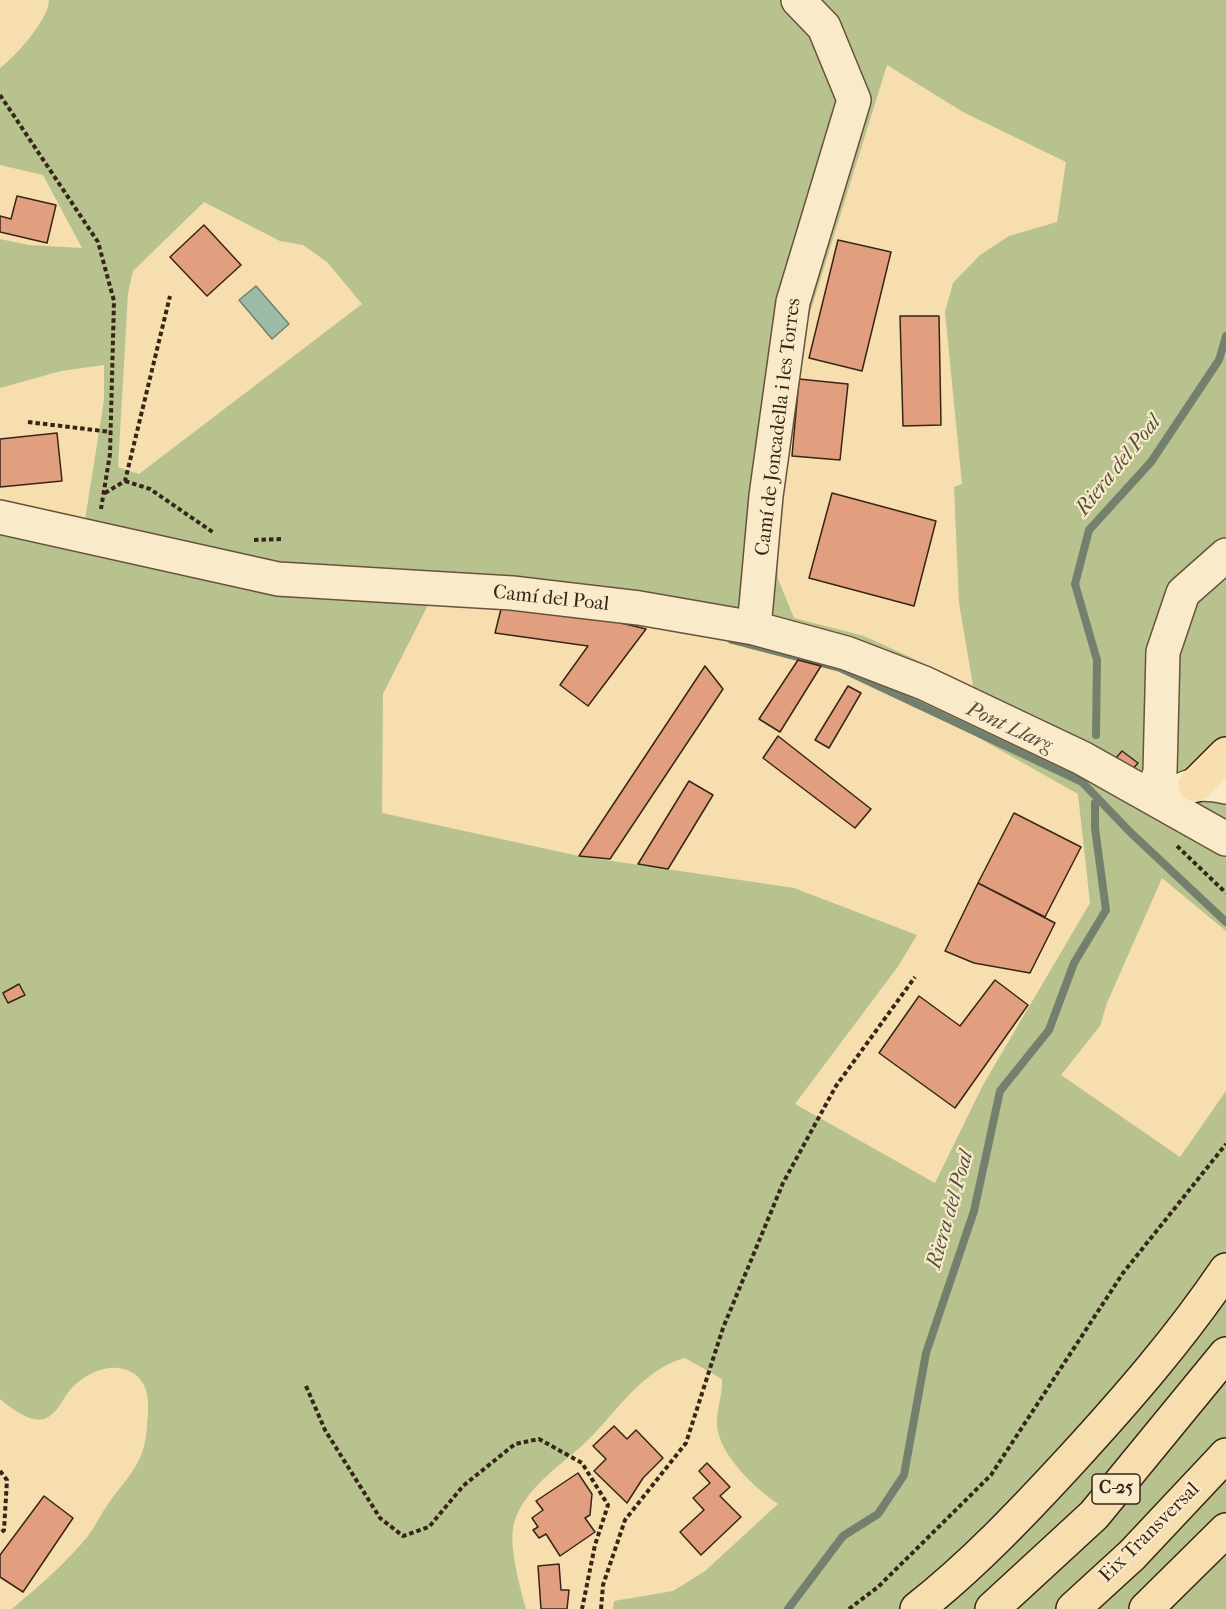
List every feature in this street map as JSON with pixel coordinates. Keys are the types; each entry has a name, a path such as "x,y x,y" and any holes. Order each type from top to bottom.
{"highway":[{"path":"1210,786 1226,754"},
{"path":"918,1609 1026,1509 1119,1408 1169,1347 1226,1270"},
{"name":"C-25","path":"992,1609 1094,1515 1226,1354"},
{"name":"Eix Transversal","path":"1073,1609 1132,1555 1226,1455"},
{"path":"1146,1609 1226,1530"}],"street":[{"name":"Camí de Joncadella i les Torres","path":"754,628 766,496 793,302 854,100 824,27 798,0"},
{"name":"Camí del Poal","path":"0,517 278,579 512,593 639,608 754,628 846,653 924,683 1095,765 1226,839"},
{"path":"1210,786 1188,786 1158,799 1163,652 1183,593 1226,555"}],"path":[{"path":"0,95 98,242 114,301 111,432 104,494 95,540"},
{"path":"104,494 125,481 171,296"},
{"path":"28,422 111,432"},
{"path":"125,481 150,489 216,534 224,536"},
{"path":"251,540 284,539"},
{"path":"601,1609 603,1585 625,1520 686,1443 723,1328 783,1183 836,1086 915,977"},
{"path":"849,1609 878,1587 992,1475 1123,1273 1226,1144"},
{"path":"306,1386 325,1430 380,1518 403,1536 429,1527 463,1486 515,1444 539,1439 582,1463 608,1505 595,1545 582,1609"},
{"path":"0,1471 7,1480 4,1530 0,1534"}],"green space":[{"path":"49,0 1226,0 1226,931 1162,878 1107,1003 1100,1026 1061,1075 1180,1157 1226,1091 1226,1609 613,1609 614,1601 673,1591 705,1571 778,1504 749,1480 724,1448 717,1425 722,1379 685,1358 657,1370 634,1390 582,1446 547,1475 519,1509 514,1523 512,1543 526,1609 12,1609 61,1565 91,1532 140,1458 146,1438 148,1411 148,1396 139,1378 125,1369 117,1368 91,1373 71,1389 53,1414 44,1419 27,1417 0,1399 0,502 85,520 104,400 104,365 61,371 0,388 0,239 29,245 82,248 43,175 0,165 0,68 30,37 48,8","holes":["887,65 963,112 1066,162 1057,222 1009,236 980,255 953,283 945,312 962,484 954,487 959,603 973,686 864,636 794,618 778,579 776,538 795,361","204,202 280,241 303,245 327,262 362,304 139,474 118,467 128,293 133,271","430,601 691,626 724,636 732,642 839,670 954,724 1078,794 1090,903 983,1085 935,1183 795,1104 899,965 917,935 794,888 579,856 382,813 383,694"]}],"shaded area":[{"path":"256,286 289,324 272,339 239,300"}],"building":[{"path":"17,196 56,205 47,243 0,232 0,216 11,219"},
{"path":"204,225 241,265 207,296 170,257"},
{"path":"838,240 891,252 862,371 809,358"},
{"path":"900,316 939,316 941,425 903,426"},
{"path":"799,379 848,384 840,460 792,456"},
{"path":"57,433 62,481 0,487 0,439"},
{"path":"832,493 936,521 914,606 809,578"},
{"path":"502,605 588,615 646,629 588,706 560,685 588,646 495,633"},
{"path":"798,660 821,666 780,732 759,719"},
{"path":"705,666 723,689 610,859 579,856"},
{"path":"848,686 861,693 829,748 815,740"},
{"path":"778,736 871,809 855,828 763,758"},
{"path":"1122,751 1138,763 1132,770 1116,758"},
{"path":"689,781 713,795 668,869 638,864"},
{"path":"1014,813 1081,847 1045,917 978,883"},
{"path":"978,883 1055,923 1030,973 974,963 945,951"},
{"path":"995,980 1028,1005 955,1108 879,1053 919,996 960,1026"},
{"path":"19,984 25,995 8,1003 3,993"},
{"path":"614,1426 627,1439 636,1430 663,1458 643,1478 627,1503 594,1471 606,1459 593,1446"},
{"path":"707,1463 730,1487 720,1496 741,1517 701,1555 680,1532 704,1510 693,1498 710,1483 699,1471"},
{"path":"578,1473 592,1494 590,1515 585,1518 595,1532 560,1556 546,1534 539,1538 533,1530 538,1527 532,1518 543,1510 536,1501"},
{"path":"44,1496 73,1518 23,1592 0,1577 0,1555"},
{"path":"559,1564 561,1590 569,1590 567,1609 541,1609 538,1566"}],"waterway":[{"name":"Riera del Poal","path":"1096,735 1097,660 1075,584 1089,530 1151,462 1219,360 1226,336"},
{"name":"Pont Llarg","path":"732,640 840,668 1082,782 1130,832 1226,922"},
{"name":"Riera del Poal","path":"788,1609 843,1536 878,1514 904,1475 926,1353 974,1211 1000,1091 1049,1030 1074,963 1106,910 1095,828 1095,803"}]}
